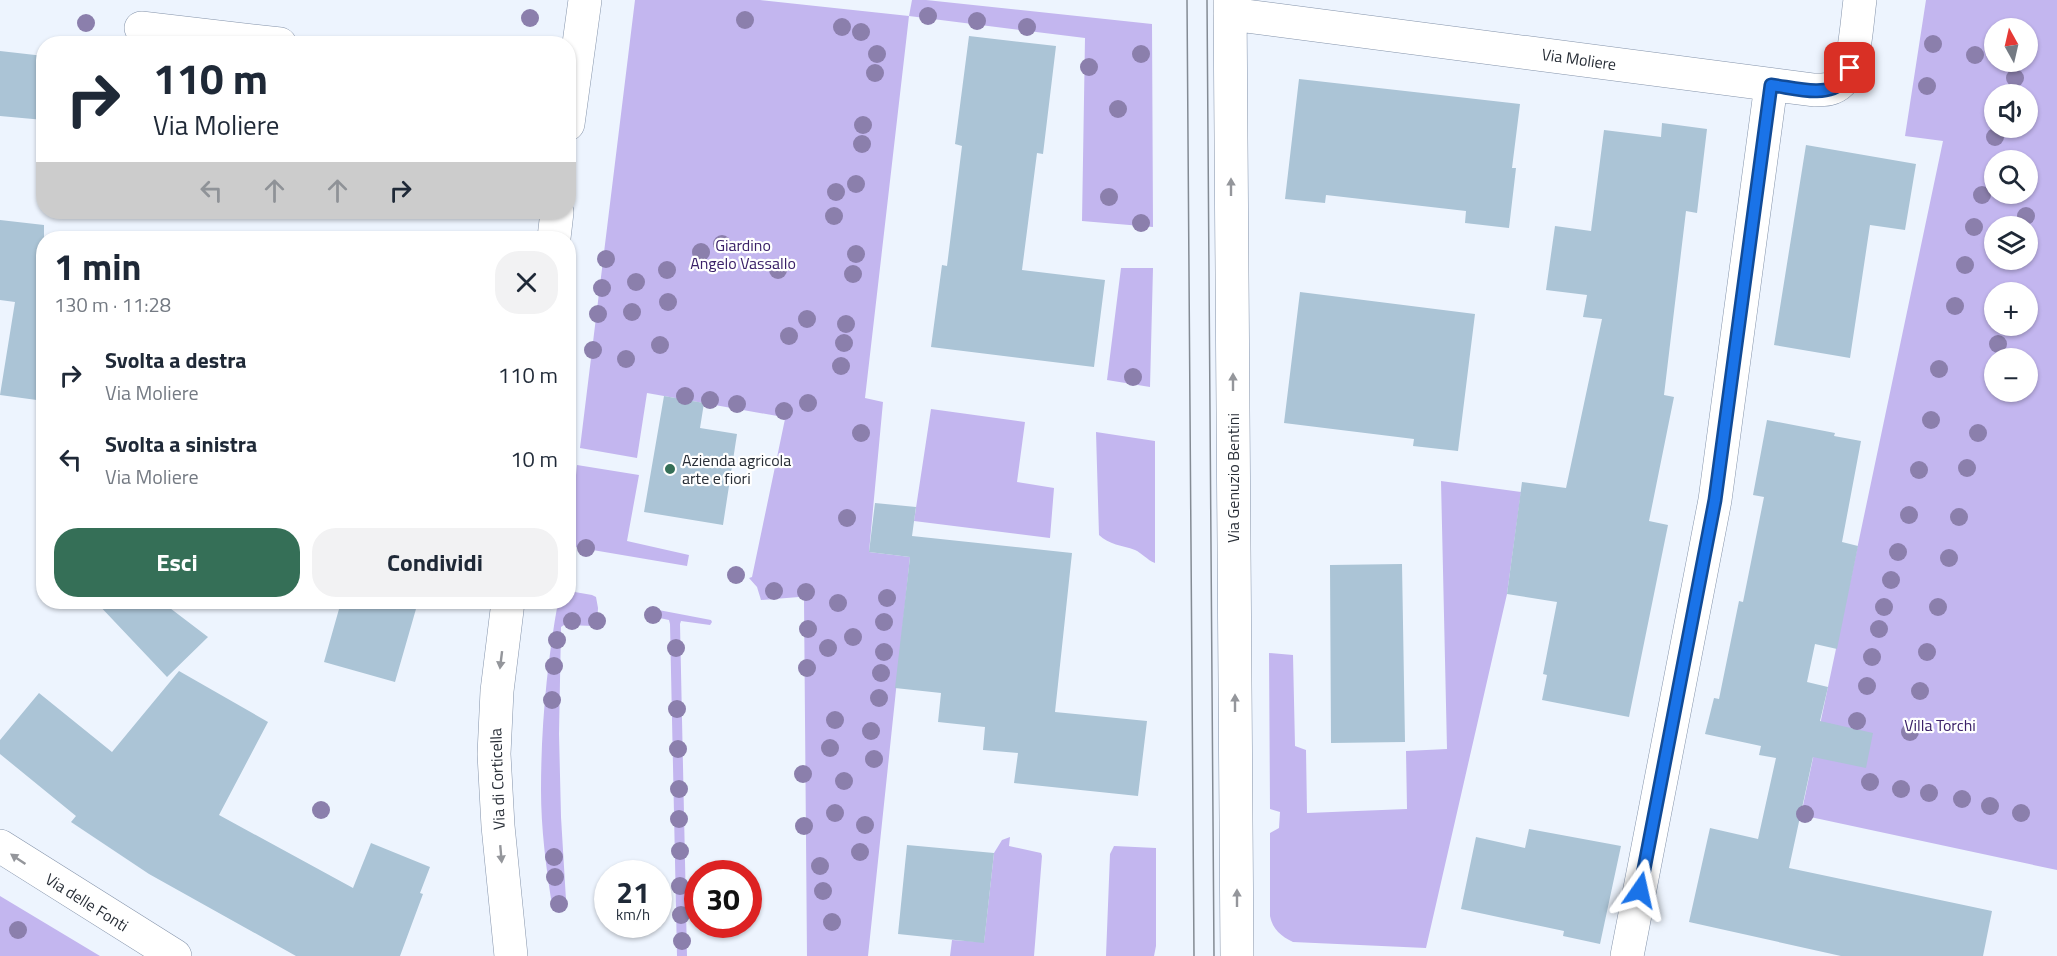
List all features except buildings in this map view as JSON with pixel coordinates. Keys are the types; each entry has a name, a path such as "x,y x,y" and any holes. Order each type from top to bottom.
{"street":[{"path":"576,53 585,0"},
{"name":"Via Moliere","path":"1230,7 1771,85 1830,90 1843,81 1850,68 1860,0"},
{"name":"Via Genuzio Bentini","path":"1230,7 1237,956"},
{"path":"141,28 210,36"},
{"path":"1627,956 1715,500 1771,85"},
{"name":"Via di Corticella","path":"507,609 497,691 494,754 498,826 511,956"},
{"name":"Via delle Fonti","path":"0,846 175,956"}],"green space":[{"name":"Giardino Angelo Vassallo","path":"635,0 760,0 909,16 865,398 883,402 869,552 910,557 868,956 807,956 804,600 799,597 761,600 757,587 749,578 752,577 785,419 647,393 637,458 580,448"},
{"path":"912,0 926,0 1152,24 1153,227 1082,221 1085,38 909,16"},
{"name":"Villa Torchi","path":"1926,0 2057,0 2057,870 1801,815 1943,141 1905,136"},
{"path":"1121,268 1153,268 1150,387 1107,380"},
{"path":"931,409 1025,422 1017,482 1054,488 1050,538 914,521"},
{"path":"1096,432 1155,441 1155,563 1135,550 1111,543 1099,535"},
{"path":"577,465 639,475 627,541 689,555 687,566 576,547"},
{"path":"1441,481 1521,492 1507,594 1426,948 1293,942 1278,932 1270,916 1270,833 1279,828 1280,812 1270,809 1269,653 1293,655 1295,746 1306,750 1307,813 1407,809 1406,751 1447,749"},
{"path":"576,592 596,597 598,608 595,626 564,625 561,627 559,734 566,900 552,905 546,862 541,790 543,719 557,609 576,609"},
{"path":"648,608 712,622 710,625 681,621 680,624 685,860 684,938 687,938 687,956 677,956 670,624 669,620 645,615"},
{"path":"1010,837 1009,846 1041,853 1042,856 1034,956 950,956 952,940 984,942 994,853 1002,840"},
{"path":"1114,846 1156,848 1156,946 1154,956 1106,956 1110,854"},
{"path":"0,896 100,956 0,956"}],"tram line":[{"path":"1187,0 1194,956"},
{"path":"1207,0 1214,956"}],"place":[{"name":"Azienda agricola arte e fiori","path":"670,469"}],"route":[{"path":"1640,890 1715,500 1771,85 1830,90 1843,81 1850,68"}]}
